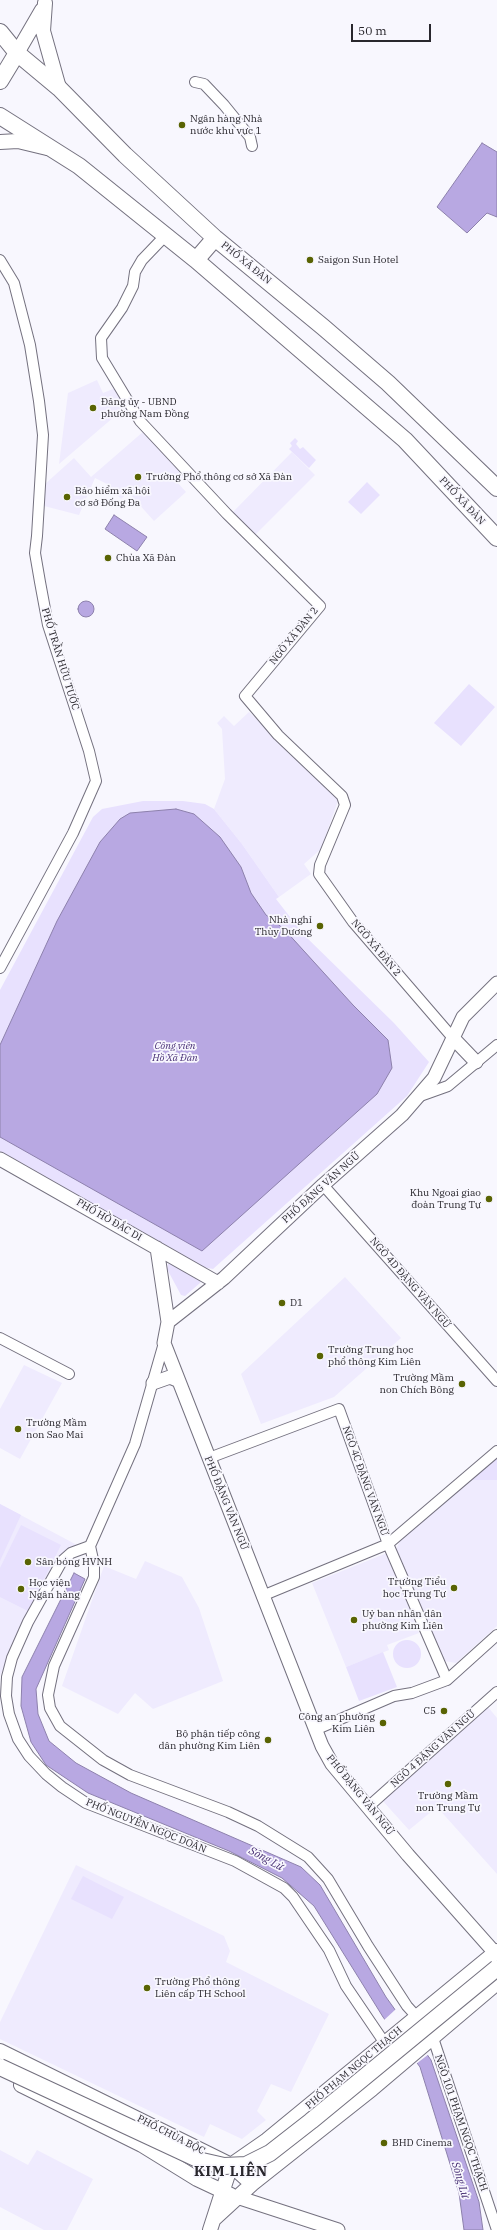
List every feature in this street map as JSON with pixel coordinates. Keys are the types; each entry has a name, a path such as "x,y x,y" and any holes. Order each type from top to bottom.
{"main road":[{"path":"0,81 46,2"},
{"path":"46,2 42,23 44,36 59,88"},
{"name":"PHỐ XÃ ĐÀN","path":"0,32 17,53 59,88 125,155 215,238 388,383 497,488"},
{"name":"PHỐ XÃ ĐÀN","path":"0,116 79,166 196,260 405,440 497,538"},
{"path":"0,142 18,141 50,149"},
{"path":"196,260 215,238"},
{"path":"0,2067 202,2161 224,2166 246,2165 270,2153 311,2121 496,1957"},
{"name":"PHỐ PHẠM NGỌC THẠCH","path":"231,2165 258,2148 384,2042 496,1957"},
{"path":"212,2224 237,2197 252,2184 313,2138 497,1983"},
{"name":"PHỐ CHÙA BỘC","path":"0,2051 231,2165 252,2184"},
{"path":"0,2075 142,2145 170,2161 197,2180 237,2197"},
{"path":"295,2118 313,2138"},
{"path":"170,2161 179,2138"},
{"path":"212,2224 231,2165"}],"street":[{"path":"195,82 204,84 224,105 250,137 252,146"},
{"name":"NGÕ XÃ ĐÀN 2","path":"166,236 142,260 135,272 133,286 122,308 101,338 102,358 140,421 227,514 320,606 245,696 278,735 342,796 345,805 320,865 319,874 353,922 453,1038"},
{"name":"PHỐ TRẦN HỮU TƯỚC","path":"0,260 14,283 30,345 39,401 43,435 35,553 40,582 48,625 89,751 96,781 73,833 0,968"},
{"name":"PHỐ ĐẶNG VĂN NGỮ","path":"168,1322 218,1283 323,1185 402,1115 434,1078 463,1016 497,983"},
{"path":"453,1038 476,1062"},
{"name":"PHỐ ĐẶNG VĂN NGỮ","path":"420,1096 448,1086 497,1045"},
{"name":"PHỐ HỒ ĐẮC DI","path":"0,1159 218,1283"},
{"name":"NGÕ 4D ĐẶNG VĂN NGỮ","path":"323,1185 497,1381"},
{"path":"157,1248 168,1322 164,1343 128,1463 90,1546 94,1564 94,1577 54,1666 48,1695 50,1708 60,1726 103,1760 130,1775 228,1812 258,1826 308,1857 328,1878 368,1946 406,2006 417,2017"},
{"path":"0,1338 70,1374"},
{"name":"PHỐ ĐẶNG VĂN NGỮ","path":"164,1343 177,1380 315,1730 332,1764 496,1957"},
{"path":"153,1383 170,1377 177,1380"},
{"name":"NGÕ 4C ĐẶNG VĂN NGỮ","path":"209,1458 339,1409 388,1544 447,1680"},
{"path":"262,1596 388,1544 497,1451"},
{"name":"PHỐ NGUYỄN NGỌC DOÃN","path":"90,1546 72,1553 62,1561 28,1622 12,1658 7,1676 6,1696 9,1714 18,1739 29,1756 46,1774 86,1803 235,1861 284,1888 293,1897 329,1950 346,1986 384,2042"},
{"path":"315,1730 394,1696 412,1693 447,1680 497,1635"},
{"name":"NGÕ 4 ĐẶNG VĂN NGỮ","path":"368,1806 497,1692"},
{"name":"NGÕ 101 PHẠM NGỌC THẠCH","path":"430,2040 497,2230"},
{"path":"252,2184 262,2204"},
{"path":"237,2197 262,2204 271,2210 338,2230"}],"shaded area":[{"path":"97,380 103,393 118,387 128,405 59,464 68,393"},
{"name":"Trường Phổ thông cơ sở Xã Đàn","path":"144,431 184,476 177,482 186,492 154,521 128,492 121,499 107,484 95,478 79,515 44,506 45,484 74,458 91,477"},
{"name":"Trường Phổ thông cơ sở Xã Đàn","path":"292,452 315,475 254,536 231,514"},
{"path":"249,712 339,798 321,849 304,864 311,874 279,897 242,844 214,809 225,779 222,729 217,723 224,716 234,726"},
{"name":"Trường Trung học phổ thông Kim Liên","path":"345,1277 401,1338 334,1397 261,1424 241,1374"},
{"name":"Trường Mầm non Sao Mai","path":"24,1365 62,1383 20,1459 0,1448 0,1409"},
{"name":"Trường Tiểu học Trung Tự","path":"470,1480 497,1480 497,1626 456,1663 444,1661 395,1551 400,1541"},
{"name":"Học viện Ngân hàng","path":"0,1504 77,1545 58,1557 25,1620 0,1676"},
{"path":"387,1553 419,1633 387,1645 389,1650 346,1667 312,1583"},
{"path":"145,1561 182,1577 199,1608 223,1681 153,1709 135,1693 118,1714 62,1686 104,1566 136,1579"},
{"name":"Trường Mầm non Trung Tự","path":"488,1707 497,1718 497,1874 437,1807 409,1830 381,1799"},
{"name":"Trường Phổ thông Liên cấp TH School","path":"76,1865 224,1936 230,1951 226,1962 329,2014 291,2092 271,2084 257,2111 266,2120 242,2139 210,2124 204,2137 0,2039 0,2022"},
{"path":"0,2150 28,2165 37,2150 93,2179 67,2230 44,2230 0,2207"}],"green space":[{"path":"295,438 298,441 296,444 300,449 303,447 316,460 309,468 289,449 292,446 290,443"},
{"path":"367,482 380,495 361,514 348,502"},
{"path":"469,684 495,707 461,746 434,723"},
{"name":"Công viên Hồ Xã Đàn","path":"143,801 183,801 205,804 214,809 242,844 279,897 276,899 304,935 394,1023 429,1062 407,1096 213,1269 202,1267 0,1153 0,990 93,817 102,809"},
{"path":"168,1264 172,1264 201,1281 200,1283 185,1296 181,1295 167,1269"},
{"path":"497,1457 497,1480 470,1480"},
{"path":"0,1504 21,1515 0,1561"},
{"name":"Sân bóng HVNH","path":"21,1525 61,1545 28,1611 0,1597 0,1568"},
{"path":"407,1640 417,1644 421,1654 417,1664 407,1668 397,1664 393,1654 397,1644"},
{"path":"383,1652 397,1687 359,1701 346,1667"},
{"path":"83,1876 124,1897 112,1919 71,1899"}],"water":[{"path":"482,143 497,152 497,217 487,213 467,233 437,207"},
{"path":"114,515 147,537 137,551 105,529"},
{"path":"86,601 93,606 94,609 89,616 86,617 79,612 78,609 83,602"},
{"name":"Công viên Hồ Xã Đàn","path":"176,809 194,814 220,837 241,867 251,893 266,915 284,929 353,1005 388,1040 392,1068 377,1094 202,1251 0,1137 0,1045 57,921 100,842 120,819 130,813"},
{"name":"Sông Lừ","path":"74,1573 85,1579 36,1689 38,1714 49,1741 76,1763 131,1793 301,1867 320,1885 386,1997 431,2060 479,2202 483,2230 464,2230 459,2193 420,2067 383,2017 314,1906 282,1878 229,1851 88,1793 46,1765 31,1742 21,1706 22,1677"}],"pier":[{"path":"396,2009 429,2054 416,2064 383,2021"}],"place":[{"name":"Ngân hàng Nhà nước khu vực 1","path":"182,125"},
{"name":"Saigon Sun Hotel","path":"310,260"},
{"name":"Đảng ủy - UBND phường Nam Đồng","path":"93,408"},
{"name":"Trường Phổ thông cơ sở Xã Đàn","path":"138,477"},
{"name":"Bảo hiểm xã hội cơ sở Đống Đa","path":"67,497"},
{"name":"Chùa Xã Đàn","path":"108,558"},
{"name":"Nhà nghỉ Thùy Dương","path":"320,926"},
{"name":"Khu Ngoại giao đoàn Trung Tự","path":"489,1199"},
{"name":"D1","path":"282,1303"},
{"name":"Trường Trung học phổ thông Kim Liên","path":"320,1356"},
{"name":"Trường Mầm non Chích Bông","path":"462,1384"},
{"name":"Trường Mầm non Sao Mai","path":"18,1429"},
{"name":"Sân bóng HVNH","path":"28,1562"},
{"name":"Trường Tiểu học Trung Tự","path":"454,1588"},
{"name":"Học viện Ngân hàng","path":"21,1589"},
{"name":"Uỷ ban nhân dân phường Kim Liên","path":"354,1620"},
{"name":"C5","path":"444,1711"},
{"name":"Công an phường Kim Liên","path":"383,1723"},
{"name":"Bộ phận tiếp công dân phường Kim Liên","path":"268,1740"},
{"name":"Trường Mầm non Trung Tự","path":"448,1784"},
{"name":"Trường Phổ thông Liên cấp TH School","path":"147,1988"},
{"name":"BHD Cinema","path":"384,2143"}],"district":[{"name":"KIM LIÊN","path":"231,2172"}]}
